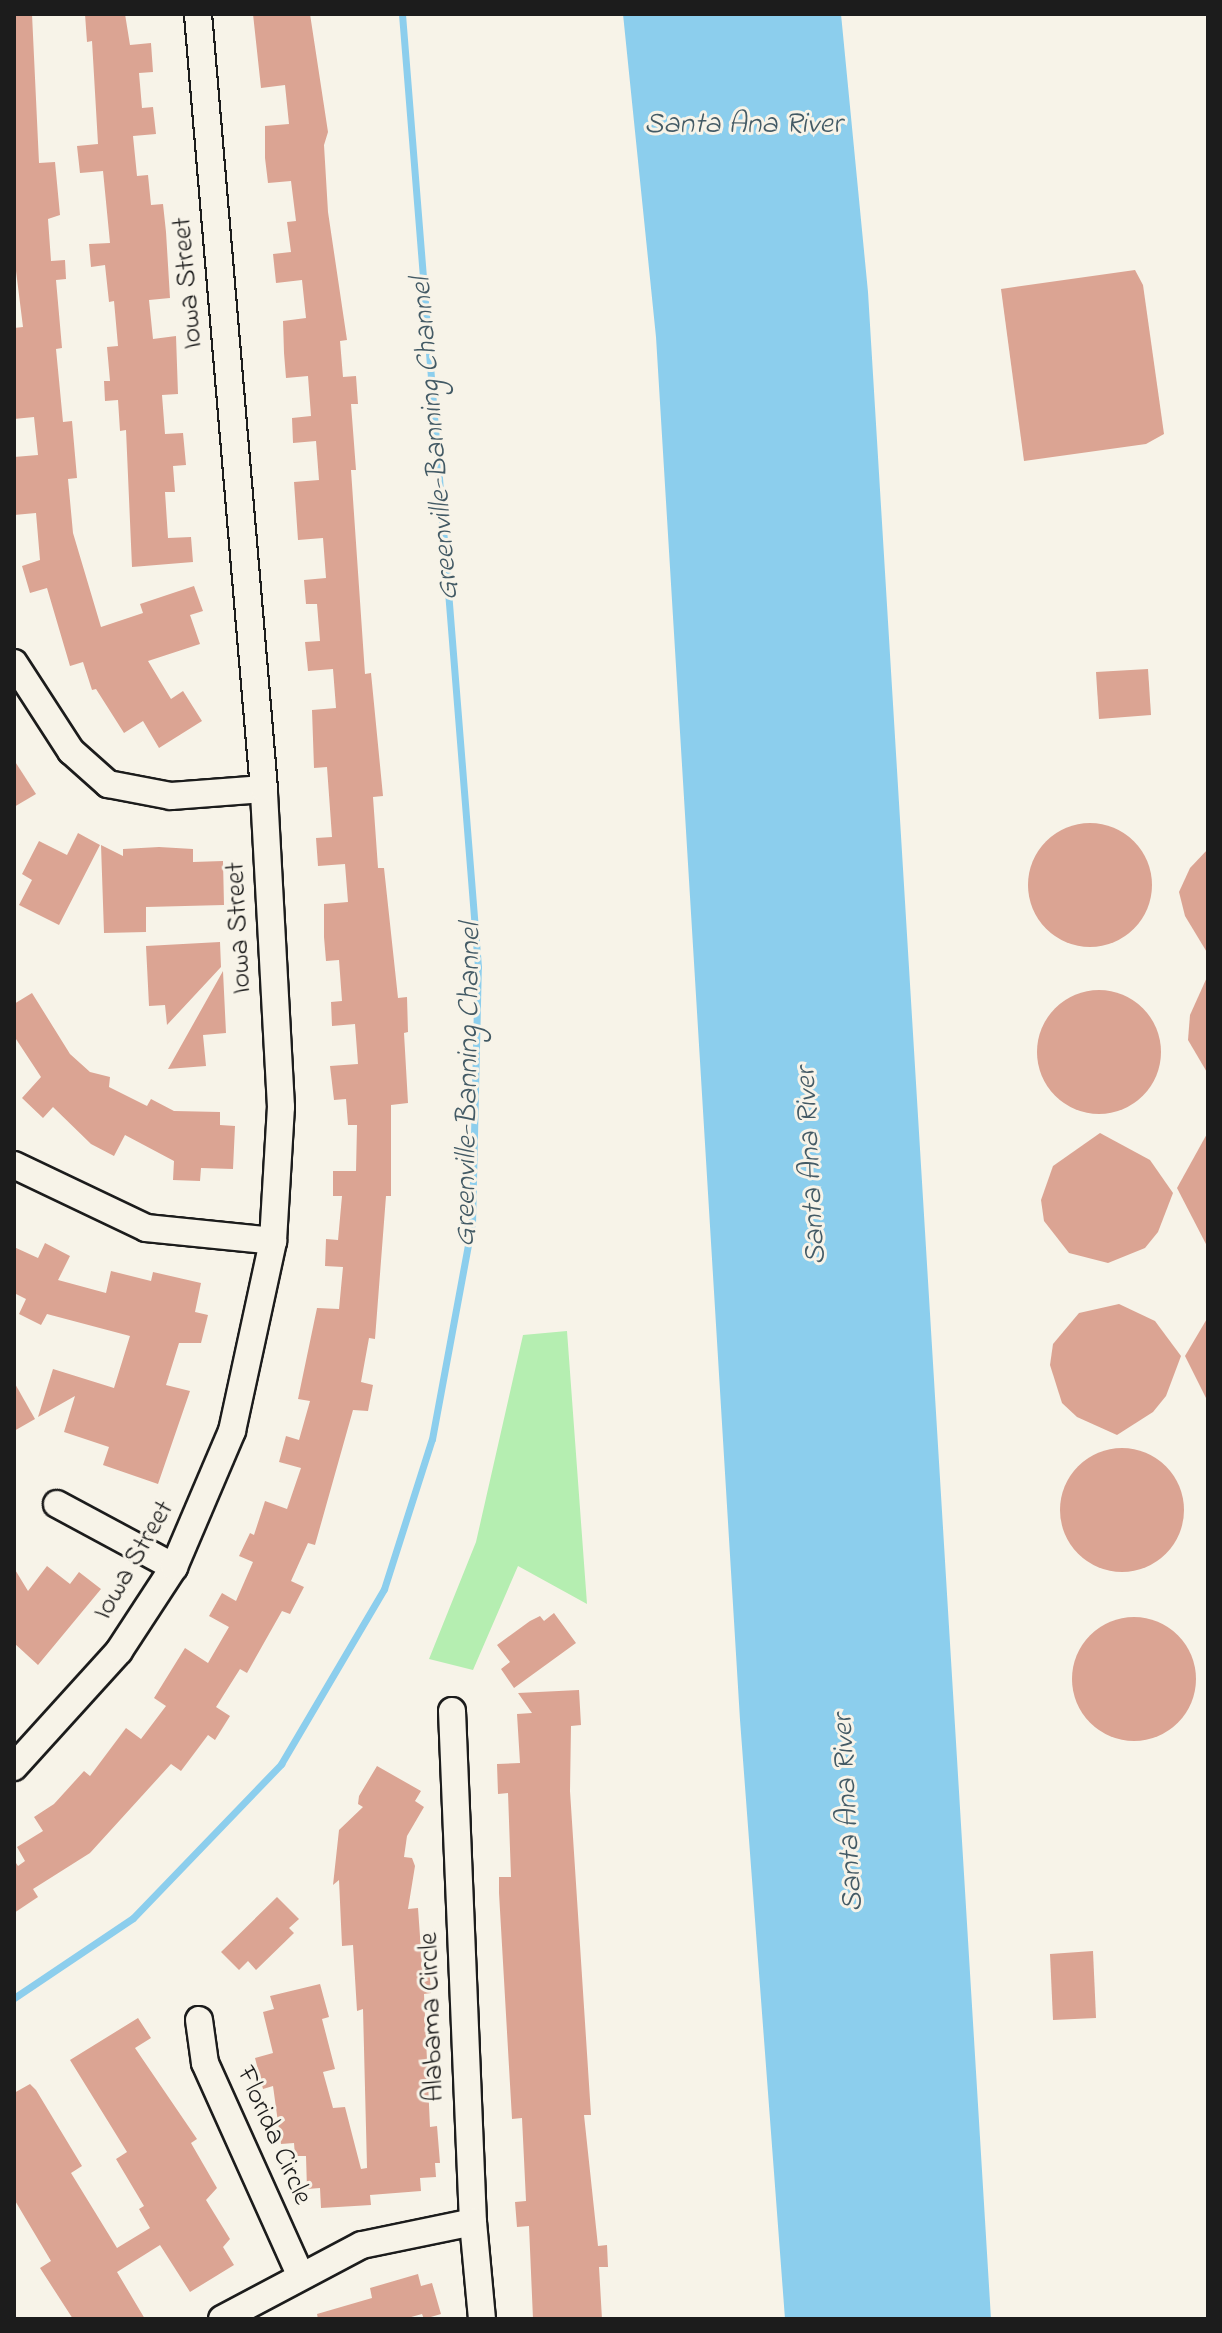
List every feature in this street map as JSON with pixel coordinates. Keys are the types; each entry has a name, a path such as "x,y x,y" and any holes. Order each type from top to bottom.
{"street":[{"name":"Iowa Street","path":"14,1767 119,1651 174,1567 232,1431 273,1241 281,1107 264,789 198,14"},
{"path":"14,663 71,751 108,784 171,796 264,789"},
{"path":"16,1171 146,1228 273,1241"},
{"path":"57,1504 174,1567"},
{"name":"Alabama Circle","path":"452,1711 473,2222 482,2319"},
{"name":"Florida Circle","path":"199,2020 205,2063 300,2274"},
{"path":"222,2319 300,2274 362,2245 473,2222"}],"green space":[{"path":"567,1331 587,1604 518,1566 473,1670 429,1659 476,1542 523,1335"}],"water":[{"name":"Santa Ana River","path":"623,14 841,14 868,292 991,2319 785,2319 740,1720 656,337"}],"building":[{"path":"14,14 32,14 39,163 55,162 60,215 48,219 51,261 65,260 66,279 56,280 62,348 56,349 63,422 72,421 77,478 68,479 73,533 101,627 143,613 140,604 194,586 203,611 190,615 200,644 148,661 171,699 183,691 202,721 159,748 143,721 124,733 96,689 92,690 83,662 70,666 47,588 30,593 22,566 40,560 36,513 14,515 14,457 38,455 34,417 14,419 14,328 23,327 14,255"},
{"path":"85,14 125,14 130,45 151,43 153,72 139,73 142,108 153,107 156,134 133,136 137,176 148,175 151,205 163,204 166,232 170,298 149,300 153,339 176,336 178,394 162,395 165,434 183,433 186,465 173,466 175,492 165,492 168,538 191,537 193,562 132,567 126,430 120,431 118,400 105,401 104,381 110,381 107,347 118,346 114,301 109,302 105,265 91,267 89,244 110,243 103,171 80,173 77,146 98,144 92,41 87,42"},
{"path":"253,14 310,14 328,132 324,145 328,212 347,340 340,341 343,377 356,376 358,404 351,404 356,470 351,470 365,674 371,673 383,796 373,797 378,868 384,868 398,998 407,997 408,1032 404,1033 408,1103 391,1105 391,1196 386,1196 375,1339 369,1338 361,1382 373,1385 368,1411 353,1410 315,1545 308,1543 291,1581 304,1587 290,1614 282,1611 247,1673 240,1669 216,1707 230,1716 215,1740 208,1735 181,1771 171,1764 90,1853 33,1889 38,1897 14,1913 14,1860 18,1866 25,1861 17,1847 43,1831 34,1817 54,1804 84,1771 90,1776 126,1728 141,1739 166,1706 154,1698 185,1648 208,1663 229,1627 209,1616 222,1593 236,1601 253,1562 239,1556 250,1533 254,1535 265,1501 287,1509 301,1468 279,1462 286,1436 299,1440 310,1401 298,1399 317,1308 339,1309 343,1267 325,1266 326,1239 338,1240 342,1196 333,1196 333,1171 356,1171 357,1125 348,1125 346,1099 334,1100 330,1066 358,1064 355,1024 332,1026 331,1002 342,1001 339,960 326,961 324,904 348,902 345,864 318,866 316,838 332,837 327,767 314,768 312,710 336,708 333,669 308,671 305,642 320,641 317,604 306,604 304,580 326,578 323,538 298,540 294,482 319,480 316,441 293,443 292,418 311,416 308,376 286,378 283,321 306,318 302,280 276,283 273,254 291,252 287,222 296,221 291,181 268,183 265,126 289,124 285,85 261,88"},
{"path":"1135,270 1143,285 1164,434 1146,444 1024,461 1001,289"},
{"path":"1148,669 1151,715 1099,719 1096,672"},
{"path":"14,760 36,794 14,807"},
{"path":"1090,823 1114,828 1134,841 1147,861 1152,885 1147,909 1134,929 1114,942 1090,947 1066,942 1046,929 1033,909 1028,885 1033,861 1046,841 1066,828"},
{"path":"78,833 100,845 59,925 19,905 32,880 22,874 39,841 67,855"},
{"path":"101,845 123,856 123,849 159,847 193,849 193,862 223,861 224,905 146,907 146,932 104,933"},
{"path":"1208,849 1208,954 1185,916 1179,892 1190,868"},
{"path":"220,942 221,967 167,1025 165,1005 149,1006 146,946"},
{"path":"223,971 226,1033 203,1035 206,1066 168,1069"},
{"path":"1208,975 1208,1074 1188,1040 1190,1015"},
{"path":"1099,990 1123,995 1143,1008 1156,1028 1161,1052 1156,1076 1143,1096 1123,1109 1099,1114 1075,1109 1055,1096 1042,1076 1037,1052 1042,1028 1055,1008 1075,995"},
{"path":"32,993 70,1054 90,1072 110,1077 109,1087 147,1106 151,1099 174,1111 220,1112 220,1125 235,1126 233,1169 201,1168 200,1181 173,1180 174,1161 125,1135 114,1156 91,1144 53,1107 43,1118 22,1098 41,1077 14,1036 14,1004"},
{"path":"1208,1132 1208,1248 1177,1188"},
{"path":"1100,1133 1150,1160 1173,1193 1158,1232 1145,1248 1108,1263 1069,1253 1044,1221 1041,1200 1053,1166"},
{"path":"45,1243 70,1256 58,1280 106,1293 111,1271 151,1281 153,1272 201,1283 195,1312 208,1315 201,1343 179,1343 166,1385 190,1391 158,1484 103,1465 109,1447 64,1432 75,1396 38,1417 53,1369 114,1388 130,1336 47,1314 41,1325 19,1314 26,1299 14,1293 14,1247 38,1258"},
{"path":"1119,1304 1155,1321 1181,1356 1166,1396 1153,1412 1117,1435 1077,1417 1062,1403 1050,1365 1053,1344 1079,1313"},
{"path":"1208,1317 1208,1402 1185,1356"},
{"path":"14,1382 35,1419 14,1431"},
{"path":"1122,1448 1146,1453 1166,1466 1179,1486 1184,1510 1179,1534 1166,1554 1146,1567 1122,1572 1098,1567 1078,1554 1065,1534 1060,1510 1065,1486 1078,1466 1098,1453"},
{"path":"47,1566 70,1584 79,1572 101,1589 38,1665 14,1643 14,1568 28,1591"},
{"path":"554,1613 576,1643 514,1688 501,1669 510,1662 497,1645 530,1621 540,1616 544,1621"},
{"path":"1134,1617 1158,1622 1178,1635 1191,1655 1196,1679 1191,1703 1178,1723 1158,1736 1134,1741 1110,1736 1090,1723 1077,1703 1072,1679 1077,1655 1090,1635 1110,1622"},
{"path":"579,1690 581,1725 571,1726 570,1791 591,2115 584,2115 598,2246 607,2245 608,2267 599,2267 602,2319 533,2319 529,2226 517,2227 515,2202 526,2201 522,2118 512,2119 499,1893 499,1877 511,1877 508,1793 498,1794 497,1764 520,1763 517,1714 532,1713 518,1693"},
{"path":"377,1766 421,1791 415,1801 424,1807 407,1836 404,1857 412,1858 415,1866 408,1909 418,1908 422,1965 429,1965 431,1993 424,1994 430,2127 437,2126 440,2163 435,2163 436,2177 420,2178 421,2191 370,2195 371,2205 321,2208 320,2188 307,2189 306,2156 295,2156 294,2143 281,2144 273,2086 263,2089 255,2058 273,2053 263,2012 274,2009 270,1996 320,1984 329,2017 322,2019 335,2069 323,2072 333,2108 345,2107 361,2169 367,2168 363,2009 357,2011 353,1945 342,1946 339,1880 333,1885 339,1830 363,1807 358,1804 359,1796"},
{"path":"277,1897 299,1919 289,1928 294,1933 256,1970 248,1961 239,1970 221,1952"},
{"path":"1093,1951 1096,2018 1053,2020 1050,1954"},
{"path":"138,2018 151,2038 135,2048 197,2139 191,2143 217,2188 206,2200 230,2239 223,2247 234,2265 190,2292 160,2245 117,2272 145,2319 73,2319 40,2268 51,2261 14,2199 14,2093 30,2084 36,2090 82,2166 71,2173 117,2248 150,2228 139,2209 144,2206 116,2159 127,2152 70,2060"},
{"path":"418,2274 421,2286 432,2283 441,2314 424,2319 422,2314 404,2319 318,2319 317,2314 372,2298 370,2288"}],"waterway":[{"name":"Greenville-Banning Channel","path":"14,1998 133,1918 281,1764 384,1589 432,1439 472,1224 478,967 402,14"}]}
